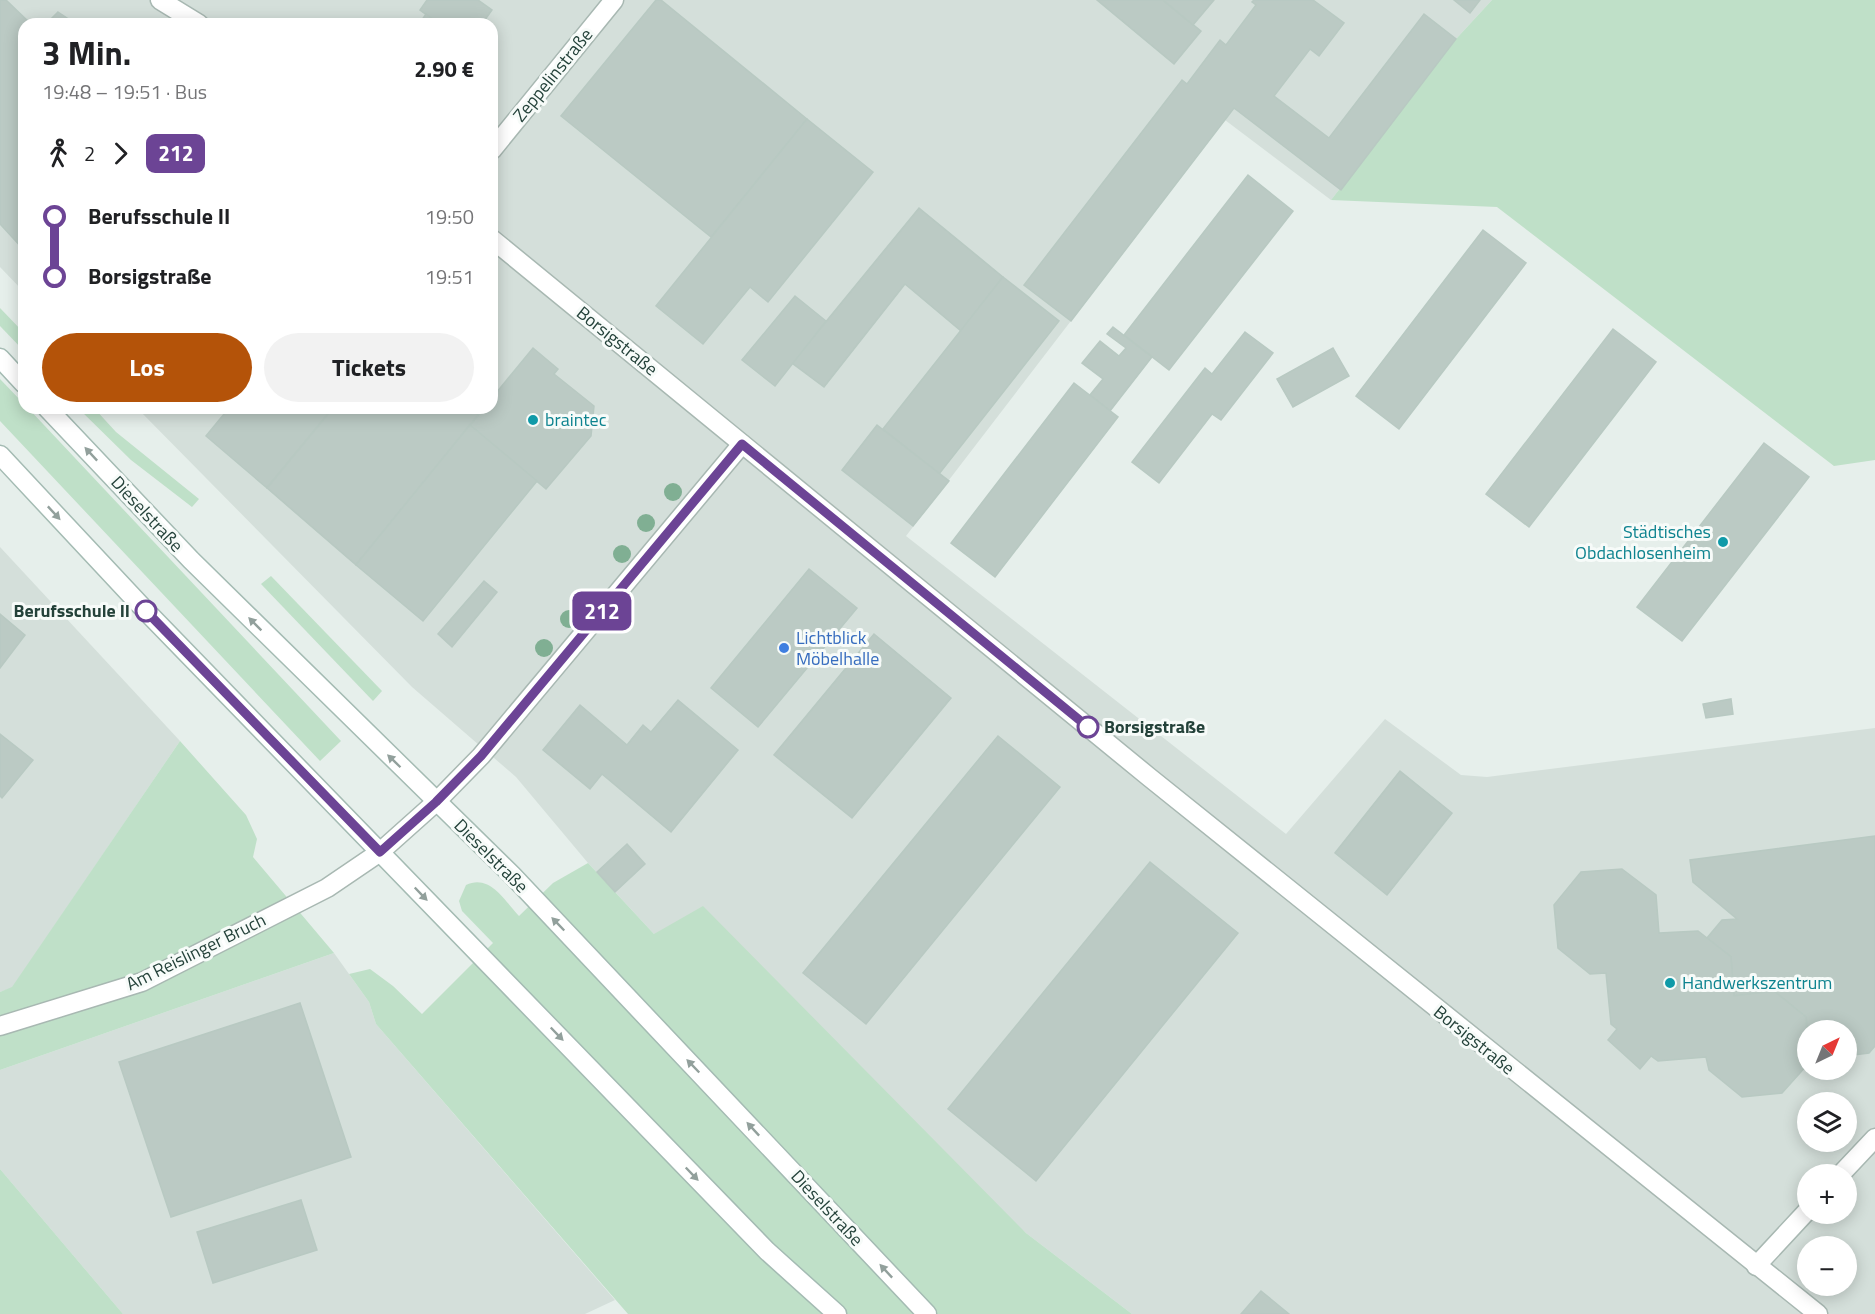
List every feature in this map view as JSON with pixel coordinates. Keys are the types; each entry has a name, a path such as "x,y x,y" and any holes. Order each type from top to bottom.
{"street":[{"path":"160,0 189,18"},
{"name":"Zeppelinstraße","path":"498,143 614,0"},
{"name":"Borsigstraße","path":"498,244 1149,777 1818,1314"},
{"path":"0,358 18,378"},
{"name":"Dieselstraße","path":"53,414 191,560 512,875 927,1314"},
{"path":"380,852 436,802 481,756 742,444"},
{"path":"0,455 144,609 767,1251 837,1314"},
{"name":"Am Reislinger Bruch","path":"0,1026 142,982 327,888 380,852"},
{"path":"1850,1164 1875,1138"},
{"path":"1756,1266 1797,1222"}],"shaded area":[{"path":"0,0 1492,0 1456,39 1331,200 1225,120 906,536 1286,834 1385,719 1461,775 1487,777 1875,728 1875,1314 1132,1314 1026,1233 654,934 588,863 516,777 412,687 143,414 498,414 498,18 18,18 18,286 0,267"},
{"path":"0,547 180,741 12,988 0,992"},
{"path":"334,953 369,1002 376,1024 615,1300 585,1314 123,1314 0,1169 0,1070"}],"green space":[{"path":"1492,0 1875,0 1875,460 1834,466 1497,207 1331,200 1456,39"},
{"path":"0,308 18,327 18,345 0,326"},
{"path":"0,379 18,398 18,414 34,414 341,741 320,761 0,421"},
{"path":"84,414 100,414 116,432 199,499 192,507 131,460"},
{"path":"271,576 382,691 373,701 261,584"},
{"path":"180,741 246,815 257,839 253,857 334,953 0,1070 0,992 12,987"},
{"path":"588,863 654,934 703,906 1026,1233 1132,1314 628,1314 376,1024 369,1002 349,974 370,969 393,986 422,1014 493,943 462,911 459,901 466,885 482,883 496,890 519,916 553,883"},
{"path":"0,1169 123,1314 0,1314"}],"building":[{"path":"0,0 6,0 25,18 18,18 18,244 0,224"},
{"path":"427,0 478,0 492,10 486,18 431,18 420,10"},
{"path":"656,0 661,0 807,119 711,237 561,116"},
{"path":"1097,0 1163,0 1201,31 1174,64"},
{"path":"1163,0 1214,0 1193,25"},
{"path":"1254,0 1313,0 1344,23 1319,56 1310,49 1274,96 1329,138 1424,14 1456,39 1341,190 1234,108 1071,321 1024,285 1182,80 1187,84 1220,40 1226,45 1256,5 1252,2"},
{"path":"1454,0 1480,0 1470,13"},
{"path":"58,12 67,18 52,18"},
{"path":"807,119 873,172 768,302 750,287 703,344 656,306"},
{"path":"1248,175 1293,211 1169,370 1124,335"},
{"path":"919,208 1003,277 961,331 905,284 824,387 792,363"},
{"path":"1483,230 1526,263 1399,429 1356,396"},
{"path":"1003,277 1059,321 939,474 883,429"},
{"path":"795,296 826,321 775,386 742,360"},
{"path":"1113,327 1152,357 1110,411 1090,395 1103,379 1082,363 1100,341 1119,356 1126,348 1107,334"},
{"path":"1613,329 1656,362 1529,527 1486,494"},
{"path":"1245,332 1273,353 1221,420 1212,414 1159,483 1132,462 1205,368 1212,374"},
{"name":"braintec","path":"533,348 558,369 554,374 594,406 591,436 546,489 470,425 479,414 498,414 498,391"},
{"path":"1333,348 1349,376 1293,407 1277,379"},
{"path":"1074,383 1118,417 995,577 951,543"},
{"path":"224,414 328,414 267,488 206,436"},
{"path":"328,414 478,415 356,565 267,488"},
{"path":"470,425 537,481 423,621 356,565"},
{"path":"877,425 949,481 913,526 842,470"},
{"name":"Städtisches Obdachlosenheim","path":"1764,443 1809,477 1682,641 1637,607"},
{"name":"Lichtblick Möbelhalle","path":"809,569 857,608 758,727 711,688"},
{"path":"484,581 497,592 452,647 438,634"},
{"path":"0,614 25,635 0,668"},
{"path":"874,634 951,698 852,818 774,755"},
{"path":"1731,699 1733,714 1706,718 1703,704"},
{"path":"678,700 738,750 671,832 602,774 590,789 543,750 580,705 627,745 643,725 651,732"},
{"path":"0,734 33,760 2,798 0,796"},
{"path":"998,736 1060,787 866,1024 803,973"},
{"path":"1400,771 1452,813 1387,895 1335,853"},
{"path":"1875,836 1875,1046 1869,1053 1857,1055 1857,1020 1806,1020 1806,1017 1774,991 1734,996 1731,957 1707,938 1722,920 1737,919 1693,882 1690,860"},
{"path":"627,844 645,864 615,892 597,872"},
{"path":"1150,862 1238,933 1036,1181 948,1109"},
{"name":"Handwerkszentrum","path":"1622,869 1656,895 1659,933 1698,931 1731,957 1734,996 1774,991 1806,1017 1806,1020 1797,1020 1797,1076 1782,1093 1742,1097 1709,1070 1706,1057 1658,1061 1651,1056 1640,1069 1608,1040 1617,1029 1611,1024 1606,973 1590,974 1558,948 1554,905 1581,872"},
{"path":"300,1003 351,1157 171,1217 119,1062"},
{"path":"301,1200 317,1250 213,1283 197,1232"},
{"path":"1261,1291 1289,1314 1241,1314"}],"bus line":[{"name":"212","path":"146,611 380,852 436,802 481,756 742,444 1088,727"}],"place":[{"name":"braintec","path":"533,420"},
{"name":"Städtisches Obdachlosenheim","path":"1723,542"},
{"name":"Berufsschule II","path":"146,611"},
{"name":"Lichtblick Möbelhalle","path":"784,648"},
{"name":"Borsigstraße","path":"1088,727"},
{"name":"Handwerkszentrum","path":"1670,983"}]}
